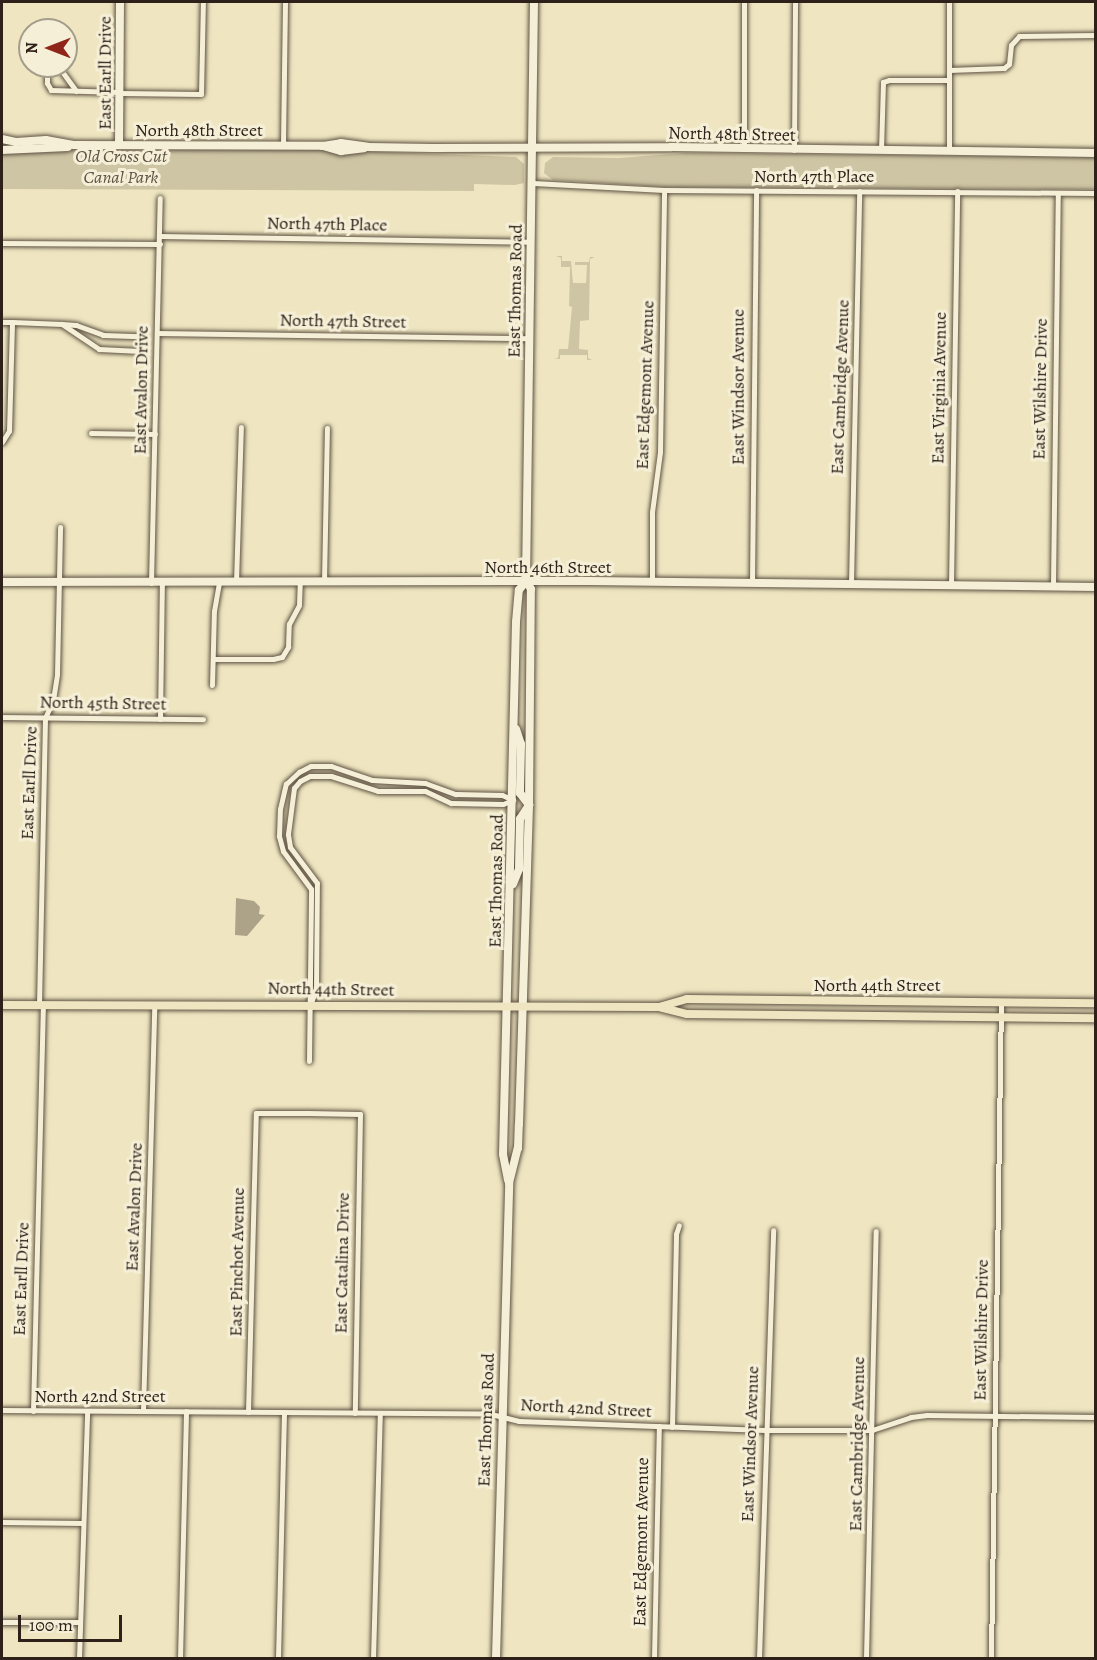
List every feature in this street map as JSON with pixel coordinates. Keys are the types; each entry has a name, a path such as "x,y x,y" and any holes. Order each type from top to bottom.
{"main road":[{"name":"East Earll Drive","path":"119,145 120,2"},
{"name":"East Thomas Road","path":"496,1659 509,1183 518,1148 529,805 531,589 526,581 534,2"},
{"name":"North 48th Street","path":"2,139 46,140 74,145"},
{"name":"North 48th Street","path":"2,150 29,147 45,150 74,145 119,145 323,147 341,151 368,147 1095,153"},
{"name":"East Thomas Road","path":"509,1183 503,1154 514,721 519,590 526,581"},
{"name":"North 46th Street","path":"2,582 526,581 1095,587"},
{"path":"510,893 519,869 520,819 529,805 520,792 521,744 514,721"},
{"name":"North 44th Street","path":"659,1007 687,999 1095,1003"},
{"name":"North 44th Street","path":"2,1005 659,1007 687,1014 1095,1018"}],"street":[{"path":"47,78 48,88 58,92 201,94 203,2"},
{"path":"283,146 285,2"},
{"path":"744,2 744,149"},
{"path":"794,150 795,2"},
{"path":"949,2 949,150"},
{"path":"949,70 1004,68 1009,64 1011,45 1019,36 1095,35"},
{"path":"66,78 76,91"},
{"path":"881,150 883,82 889,80 949,80"},
{"name":"North 47th Place","path":"533,183 664,190 1095,192"},
{"name":"East Edgemont Avenue","path":"652,582 652,512 660,452 664,190"},
{"name":"East Windsor Avenue","path":"752,583 756,190"},
{"name":"East Cambridge Avenue","path":"851,584 860,191"},
{"name":"East Virginia Avenue","path":"951,585 957,191"},
{"name":"East Wilshire Drive","path":"1053,586 1058,193"},
{"name":"East Avalon Drive","path":"151,582 160,198"},
{"name":"North 47th Place","path":"160,236 531,242"},
{"path":"2,243 160,244"},
{"path":"2,322 62,324 76,325 103,335 140,336 140,351 99,349 62,324"},
{"path":"2,442 9,431 12,322"},
{"name":"North 47th Street","path":"157,333 529,338"},
{"path":"236,582 241,427"},
{"path":"324,582 327,428"},
{"path":"91,433 155,434"},
{"name":"East Earll Drive","path":"33,1411 45,718 53,700 57,674 60,528"},
{"path":"160,719 162,582"},
{"path":"212,685 214,611 219,582"},
{"path":"214,659 282,657 288,647 289,624 299,605 300,582"},
{"name":"North 45th Street","path":"2,717 203,719"},
{"path":"309,1061 311,889 283,851 279,836 280,809 286,784 294,775 311,766 332,766 372,780 425,783 456,794 502,795 513,800"},
{"path":"310,1005 316,990 319,895 317,883 290,848 288,834 294,788 300,781 310,776 332,776 378,791 425,791 451,803 503,804 513,800"},
{"path":"932,1017 933,1002"},
{"name":"East Wilshire Drive","path":"991,1659 1001,1002"},
{"name":"East Avalon Drive","path":"143,1411 154,1004"},
{"name":"East Catalina Drive","path":"256,1113 360,1114 355,1413"},
{"name":"East Pinchot Avenue","path":"248,1412 256,1113"},
{"path":"672,1427 676,1234 679,1225"},
{"name":"East Windsor Avenue","path":"759,1659 773,1230"},
{"name":"East Cambridge Avenue","path":"866,1659 876,1231"},
{"name":"North 42nd Street","path":"2,1410 487,1413 519,1421 765,1430 873,1431 911,1417 995,1415 1095,1417"},
{"path":"79,1659 87,1411"},
{"path":"180,1659 186,1411"},
{"path":"278,1659 284,1412"},
{"path":"373,1659 380,1413"},
{"name":"East Edgemont Avenue","path":"654,1659 659,1426"},
{"path":"2,1522 83,1523"},
{"path":"2,1622 80,1622"}],"green space":[{"name":"Old Cross Cut Canal Park","path":"243,147 516,157 524,164 524,183 515,185 474,184 474,191 2,189 2,151"},
{"path":"686,153 1096,157 1095,189 664,187 553,180 544,173 545,163 553,157 619,158"},
{"path":"556,256 562,256 562,261 571,261 573,283 586,283 587,265 575,265 575,262 589,262 590,257 595,257 590,259 589,320 580,321 579,349 588,350 588,358 592,360 587,360 587,355 560,355 560,359 554,359 558,358 559,349 568,349 572,307 569,306 570,267 561,267 561,258"}],"shaded area":[{"path":"236,898 254,901 260,907 259,914 265,915 247,936 235,935"}]}
